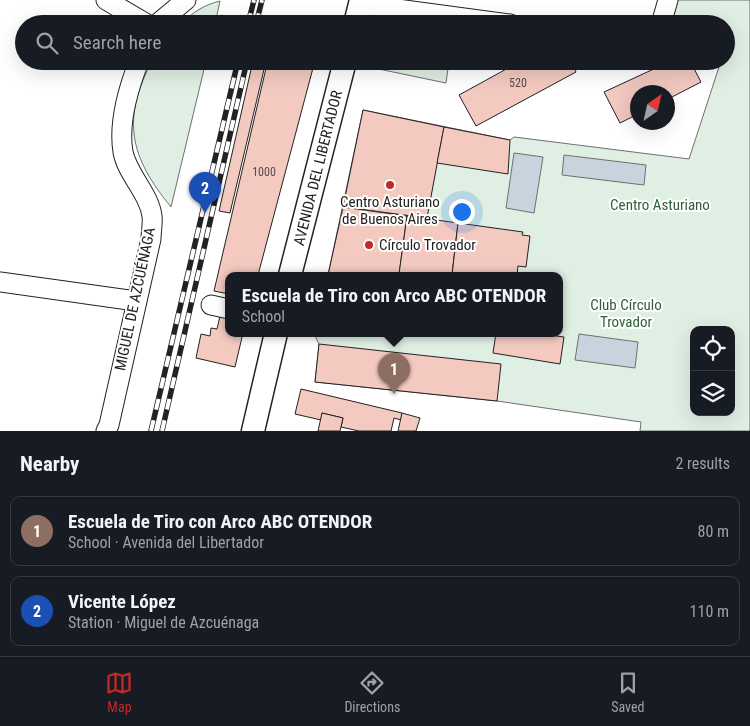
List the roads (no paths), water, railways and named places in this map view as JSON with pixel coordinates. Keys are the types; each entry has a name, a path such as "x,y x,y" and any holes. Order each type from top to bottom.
{"main road":[{"name":"AVENIDA DEL LIBERTADOR","path":"291,272 343,70"},
{"path":"253,431 275,337"}],"street":[{"path":"106,0 132,15"},
{"path":"167,15 186,0"},
{"path":"664,15 668,0"},
{"path":"358,9 419,15"},
{"name":"MIGUEL DE AZCUÉNAGA","path":"108,429 151,239 152,216 147,201 124,153 122,128 128,96 136,70"},
{"path":"0,282 136,301"}],"railway":[{"path":"250,15 254,0"},
{"path":"258,15 262,0"},
{"path":"151,431 236,70"},
{"path":"162,431 245,70"}],"place":[{"name":"Centro Asturiano de Buenos Aires","path":"390,185"},
{"name":"Vicente López","path":"205,213"},
{"name":"Círculo Trovador","path":"369,245"},
{"name":"Escuela de Tiro con Arco ABC OTENDOR","path":"394,394"}],"park label":[{"name":"Centro Asturiano","path":"660,205"},
{"name":"Club Círculo Trovador","path":"626,314"}]}
